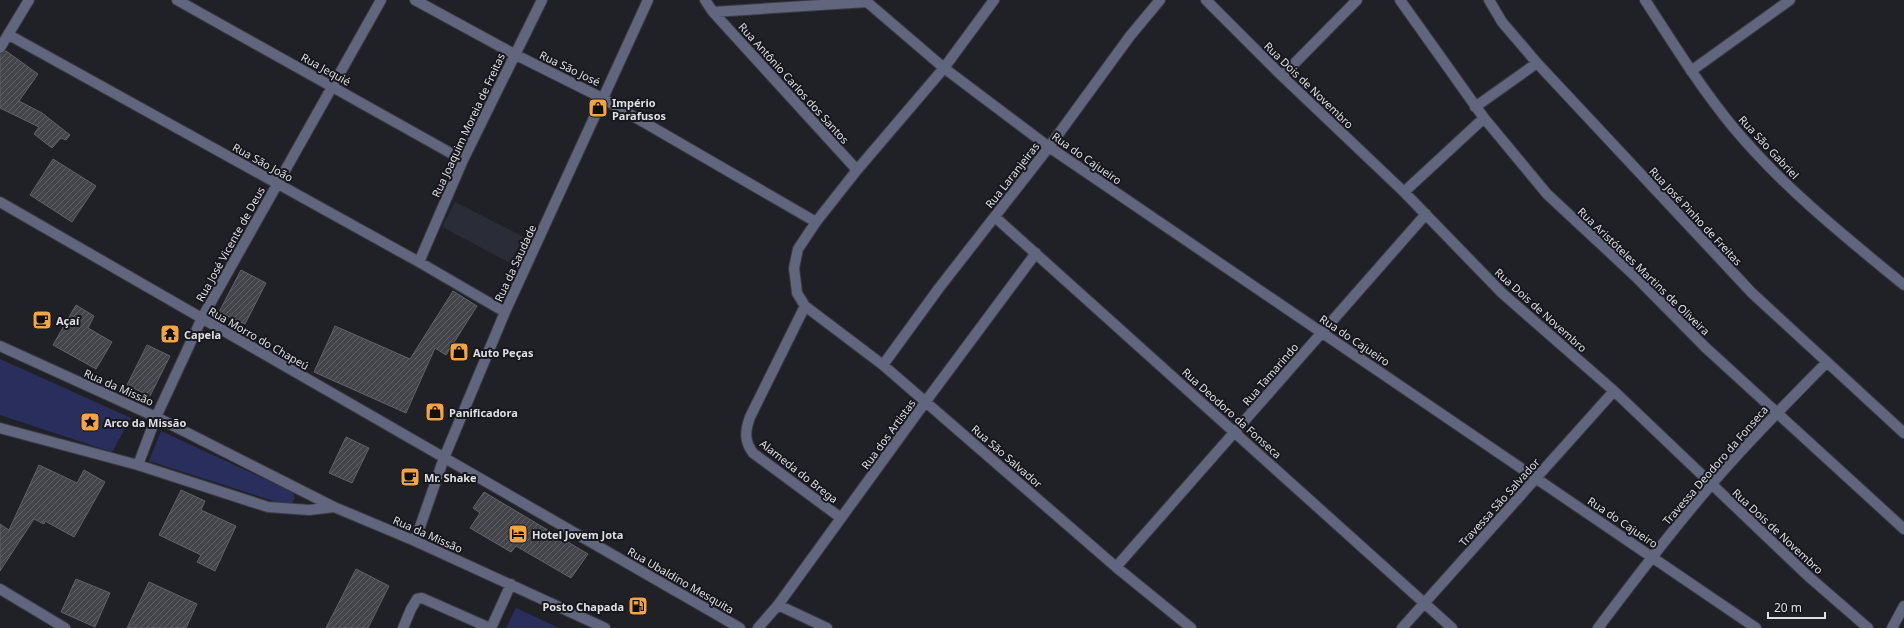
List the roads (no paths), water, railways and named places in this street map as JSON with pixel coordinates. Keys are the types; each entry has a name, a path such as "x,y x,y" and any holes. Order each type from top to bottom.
{"street":[{"path":"0,48 29,0"},
{"name":"Rua Jequié","path":"176,0 463,160"},
{"name":"Rua José Vicente de Deus","path":"138,465 156,417 202,318 278,184 331,86 381,0"},
{"name":"Rua São José","path":"415,0 514,54 602,98 816,222"},
{"name":"Rua Joaquim Moreia de Freitas","path":"419,262 463,160 542,0"},
{"name":"Rua da Saudade","path":"415,541 444,458 505,312 648,0"},
{"path":"705,0 713,12"},
{"path":"805,306 797,293 794,268 798,249 816,222 857,170 944,68 994,0"},
{"name":"Rua Laranjeiras","path":"883,365 939,288 1049,147 1130,36 1160,0"},
{"name":"Rua Dois de Novembro","path":"1206,0 1282,76 1404,192 1502,293 1614,391 1808,576 1868,628"},
{"path":"1282,76 1357,0"},
{"name":"Rua Aristóteles Martins de Oliveira","path":"1400,0 1475,107 1547,194 1635,276 1705,347 1904,529"},
{"name":"Rua José Pinho de Freitas","path":"1489,0 1502,22 1537,63 1752,293 1904,433"},
{"name":"Rua São Gabriel","path":"1645,0 1691,71 1734,127 1789,188 1848,240 1904,286"},
{"name":"Rua do Cajueiro","path":"713,12 869,1 944,68 1049,147 1322,331 1536,479 1652,556 1756,628"},
{"path":"1691,71 1787,1"},
{"name":"Rua Antônio Carlos dos Santos","path":"713,12 857,170"},
{"name":"Rua São João","path":"8,35 419,262 505,312"},
{"path":"1475,107 1537,63"},
{"path":"1404,192 1484,118"},
{"name":"Rua Morro do Chapeú","path":"0,202 444,458"},
{"name":"Rua Tamarindo","path":"1116,567 1426,214"},
{"name":"Rua Deodoro da Fonseca","path":"995,217 1236,432 1452,628"},
{"name":"Rua dos Artistas","path":"758,628 778,605 926,401 1036,253"},
{"name":"Rua São Salvador","path":"805,306 883,365 1116,567 1191,628"},
{"name":"Alameda do Brega","path":"805,306 750,417 746,438 748,446 753,453 841,518"},
{"name":"Rua da Missão","path":"0,346 156,417 334,507 511,584 604,628"},
{"name":"Travessa Deodoro da Fonseca","path":"1598,628 1652,556 1712,484 1777,412 1828,362"},
{"name":"Travessa São Salvador","path":"1402,628 1614,391"},
{"name":"Rua da Missão","path":"0,428 138,465 268,507 309,510 334,507"},
{"name":"Rua Ubaldino Mesquita","path":"444,458 740,628"},
{"path":"403,628 417,599 422,598 490,628 511,584"},
{"path":"0,589 64,628"},
{"path":"778,605 827,628"},
{"path":"1892,628 1904,606"}],"place":[{"name":"Império Parafusos","path":"598,108"},
{"name":"Açaí","path":"42,320"},
{"name":"Capela","path":"170,334"},
{"name":"Auto Peças","path":"459,352"},
{"name":"Panificadora","path":"435,412"},
{"name":"Arco da Missão","path":"90,422"},
{"name":"Mr. Shake","path":"410,477"},
{"name":"Hotel Jovem Jota","path":"518,534"},
{"name":"Posto Chapada","path":"638,606"}]}
